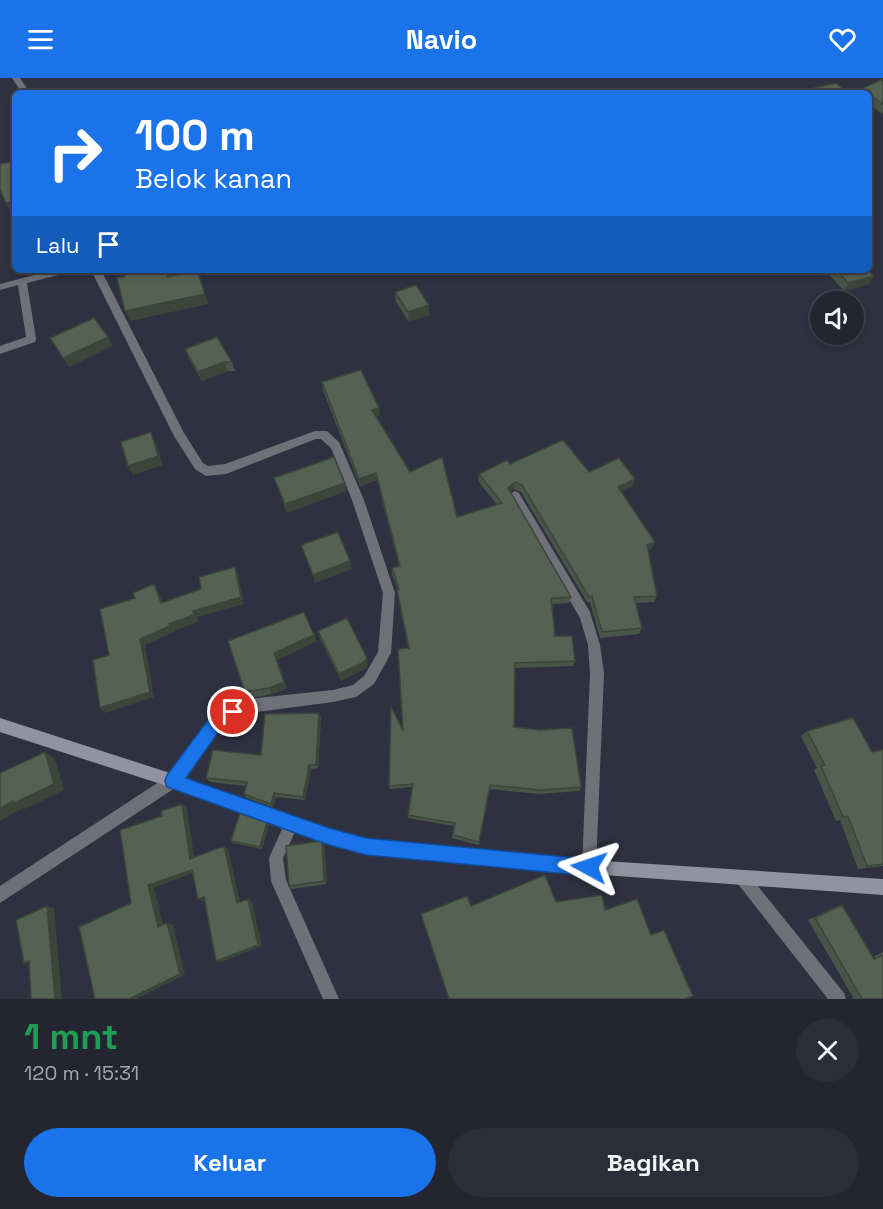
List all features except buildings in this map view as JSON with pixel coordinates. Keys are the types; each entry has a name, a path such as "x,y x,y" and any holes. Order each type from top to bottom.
{"street":[{"path":"0,287 55,273"},
{"path":"0,895 173,781 214,726 233,712 257,705 356,691 369,680 384,653 389,593 358,500 330,438 323,434 315,435 215,471 206,471 199,466 180,436 98,273"},
{"path":"0,350 31,339 22,281"},
{"path":"515,496 586,616 594,645 597,673 589,867"},
{"path":"0,725 366,846 589,867 883,887"},
{"path":"292,823 276,858 279,881 331,999"},
{"path":"742,879 838,999"}],"route":[{"path":"233,712 214,726 173,781 329,836 366,846 589,867"}]}
